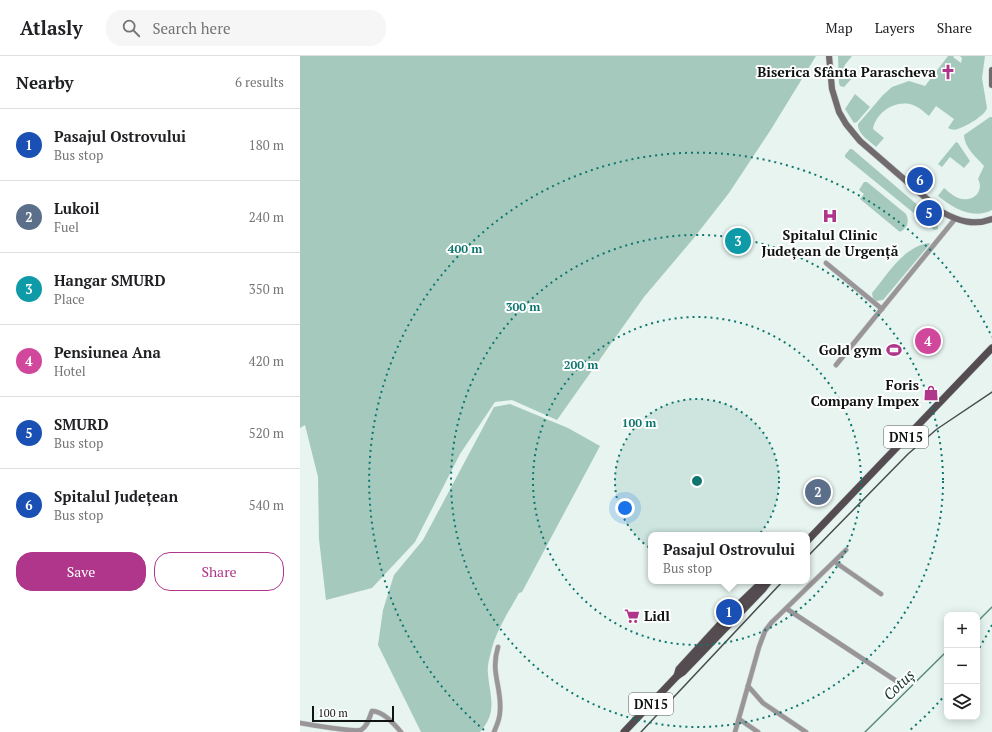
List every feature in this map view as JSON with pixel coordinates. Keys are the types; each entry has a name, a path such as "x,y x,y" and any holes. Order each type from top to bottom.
{"main road":[{"path":"829,56 831,84 841,117 860,141 942,212 955,219 970,223 984,222 992,219"},
{"path":"992,70 992,85"},
{"name":"DN15","path":"810,539 889,454 992,348"},
{"name":"DN15","path":"624,732 767,584"}],"street":[{"path":"836,365 955,219"},
{"path":"826,263 882,308"},
{"path":"735,732 761,639 772,622 846,550"},
{"path":"835,562 881,594"},
{"path":"787,609 904,686"},
{"path":"494,732 500,711 495,667 498,646"},
{"path":"748,686 763,703 806,732"},
{"path":"300,723 334,730 356,732 362,730 366,726 372,711 375,711 382,715 400,732"},
{"path":"739,719 758,732"}],"green space":[{"path":"300,56 816,56 770,131 729,193 693,239 644,297 557,420 512,400 495,402 460,454 415,542 372,588 326,600 319,539 318,477 305,425 300,428"},
{"path":"838,56 852,56 844,66 854,74 854,76 844,87 840,86 839,83"},
{"path":"948,56 954,56 953,57 961,63 962,58 960,56 985,56 982,78 987,108 983,114 966,126 953,130 948,128 954,119 936,106 929,116 915,106 907,104 894,105 882,112 875,123 873,129 884,138 876,147 864,137 858,128 858,124 883,95 892,87 909,81 925,86"},
{"path":"855,94 870,107 857,122 854,123 845,109"},
{"path":"992,117 992,210 978,214 971,213 950,205 938,196 944,188 960,199 971,198 979,191 980,183 978,179 984,166 968,148 964,135"},
{"path":"956,142 970,161 964,168 950,157 942,167 938,164"},
{"path":"850,149 852,149 920,207 921,209 918,214 915,214 845,157"},
{"path":"864,182 867,182 906,214 908,222 906,227 900,232 860,199 864,194 859,190"},
{"path":"924,212 934,219 938,229 934,230 921,219 920,217"},
{"path":"929,243 930,244 883,300 876,301 873,299 872,293 897,262 911,250"},
{"path":"510,404 568,428 600,446 522,592 519,593 496,637 488,666 492,704 486,724 480,732 421,732 378,645 383,610 394,575 423,540 494,407"}],"waterway":[{"name":"Cotuș","path":"980,619 992,607"},
{"name":"Cotuș","path":"865,732 944,654"}],"railway":[{"path":"810,554 908,454 937,429 992,392"},
{"path":"641,732 780,584"}],"place":[{"name":"Biserica Sfânta Parascheva","path":"948,72"},
{"name":"Spitalul Județean","path":"920,180"},
{"name":"SMURD","path":"929,213"},
{"name":"Spitalul Clinic Județean de Urgență","path":"830,216"},
{"name":"Hangar SMURD","path":"738,241"},
{"name":"Pensiunea Ana","path":"928,341"},
{"name":"Gold gym","path":"894,350"},
{"name":"Foris Company Impex","path":"931,393"},
{"name":"Lukoil","path":"818,492"},
{"name":"Pasajul Ostrovului","path":"729,612"},
{"name":"Lidl","path":"632,616"}]}
